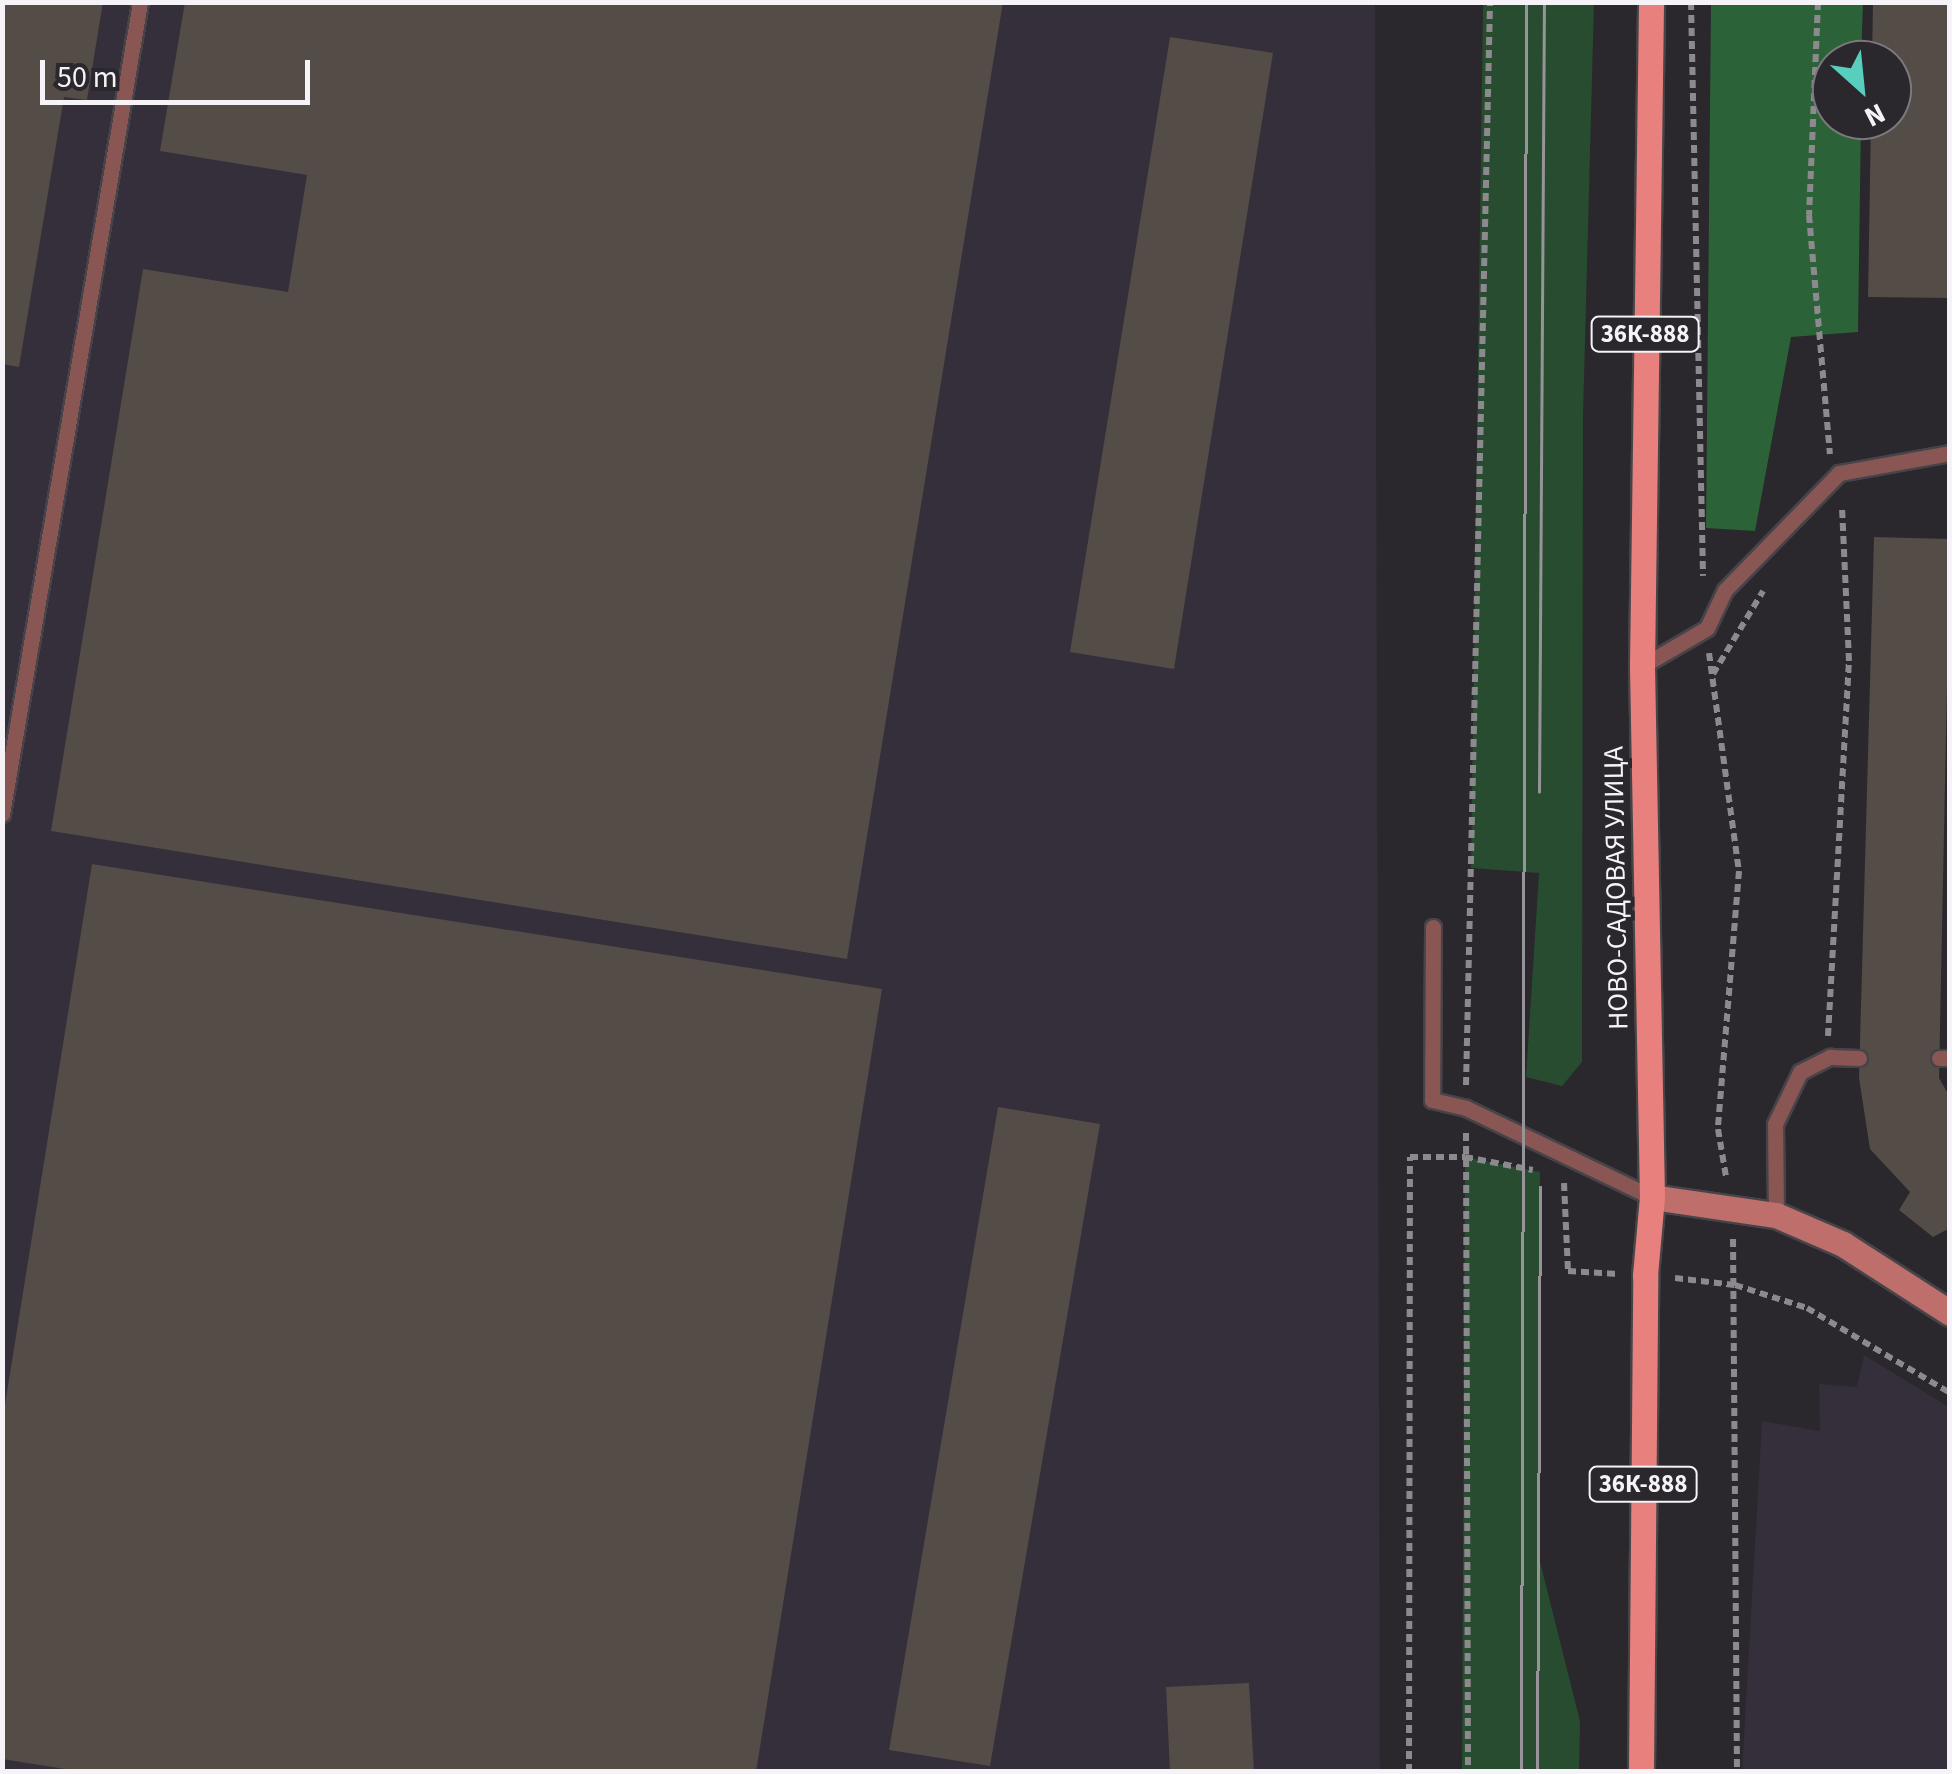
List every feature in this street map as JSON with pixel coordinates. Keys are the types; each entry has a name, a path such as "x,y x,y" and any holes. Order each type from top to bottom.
{"main road":[{"name":"НОВО-САДОВАЯ УЛИЦА","path":"1641,1772 1645,1275 1652,1197 1642,666 1651,2"}],"street":[{"path":"1652,1197 1776,1215 1843,1244 1950,1314"}],"lane":[{"path":"2,814 140,2"},
{"path":"1642,666 1707,628 1725,590 1839,473 1950,454"},
{"path":"1433,927 1432,1100 1466,1108 1652,1197"},
{"path":"1776,1215 1775,1124 1800,1072 1830,1058 1859,1058"}],"path":[{"path":"1468,1772 1466,1108 1490,2"},
{"path":"1691,2 1707,628 1739,871 1718,1129 1732,1210 1735,1285 1738,1772"},
{"path":"1818,2 1809,214 1826,447 1839,473"},
{"path":"1829,512 1841,498 1850,662 1830,1058"},
{"path":"1712,676 1767,584"},
{"path":"1410,1772 1410,1157 1466,1157 1540,1172"},
{"path":"1552,1175 1564,1178 1568,1272 1735,1285 1807,1308 1950,1393"}],"shaded area":[{"path":"3,3 1375,3 1380,1771 3,1772"},
{"path":"1864,1355 1949,1407 1949,1771 1742,1771 1762,1421 1820,1431 1819,1384 1857,1387"}],"green space":[{"path":"1483,3 1594,3 1583,416 1582,1062 1562,1086 1526,1077 1539,873 1471,868"},
{"path":"1711,3 1863,3 1862,40 1812,40 1812,140 1861,140 1858,332 1791,337 1755,531 1706,528"},
{"path":"1465,1157 1540,1172 1538,1554 1580,1721 1579,1771 1462,1771"}],"building":[{"path":"2,2 103,2 87,100 64,97 19,367 2,364"},
{"path":"185,2 1003,2 847,959 51,831 143,269 288,292 307,175 160,151"},
{"path":"1873,2 1950,2 1947,298 1868,297 1871,140 1912,140 1912,40 1872,40"},
{"path":"1170,37 1273,53 1174,669 1070,652"},
{"path":"1874,537 1950,539 1939,1078 1950,1097 1950,1228 1933,1237 1899,1210 1910,1192 1870,1149 1859,1078"},
{"path":"92,864 882,989 756,1772 84,1772 2,1759 2,1423"},
{"path":"998,1107 1100,1124 990,1766 889,1750"},
{"path":"1249,1683 1254,1772 1170,1772 1166,1687"}],"tram line":[{"path":"1521,1772 1526,2"},
{"path":"1539,792 1544,2"},
{"path":"1537,1772 1540,1187"}]}
